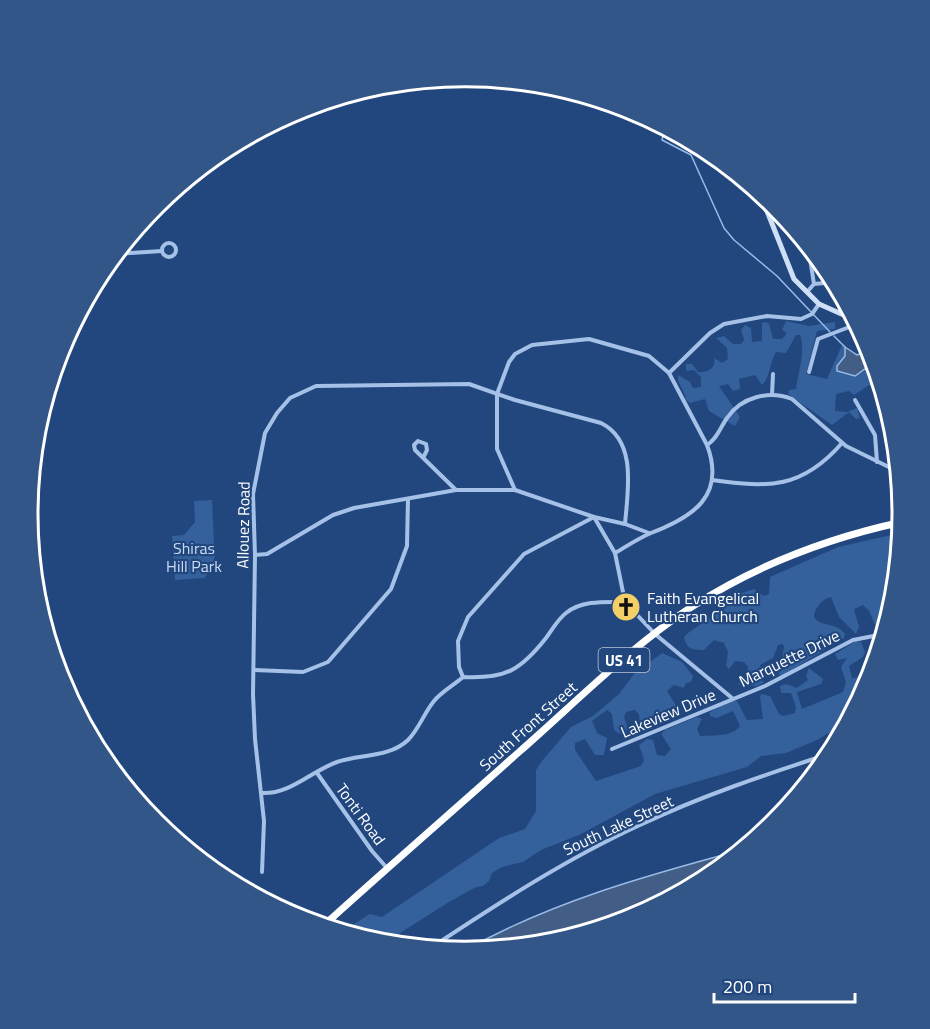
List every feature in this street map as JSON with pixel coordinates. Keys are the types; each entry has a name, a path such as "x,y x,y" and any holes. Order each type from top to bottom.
{"highway":[{"name":"South Front Street","path":"330,920 655,634 693,606 755,571 806,549 892,524"}],"street":[{"path":"768,213 794,279 819,304 842,314"},
{"path":"127,253 162,251"},
{"path":"811,264 814,284"},
{"path":"807,293 814,284 824,283"},
{"path":"669,373 710,333 724,324 767,316 801,319 812,314 819,304"},
{"path":"810,372 818,339 849,327"},
{"path":"515,490 497,449 497,394 504,372 515,354 532,345 589,339 618,345 649,356 669,373 707,446 712,461 712,480 704,498 690,515 673,525 650,533 615,553"},
{"path":"772,395 774,374"},
{"name":"Allouez Road","path":"262,872 264,821 255,739 253,494 256,469 265,433 277,413 290,398 316,386 469,384 601,423 614,429 622,441 626,455 625,524"},
{"path":"707,446 713,441 725,420 737,408 755,397 783,396 801,405 842,443 890,468"},
{"path":"855,400 875,435 877,462"},
{"path":"712,480 757,485 786,482 814,471 842,443"},
{"path":"423,458 456,490"},
{"path":"255,555 267,554 333,515 354,508 456,490 515,490 650,533"},
{"path":"254,670 303,672 328,662 391,589 407,546 408,499"},
{"path":"261,793 273,794 338,762 390,750 407,740 434,700 463,678 483,678 513,671 531,657 566,613 591,603 625,602 615,553 594,517"},
{"path":"463,678 459,667 458,641 468,617 524,554 594,517"},
{"name":"Marquette Drive","path":"625,602 655,634 732,698 793,673 853,640 875,635"},
{"name":"Lakeview Drive","path":"612,749 732,698"},
{"name":"South Lake Street","path":"441,941 557,867 641,824 815,759"},
{"name":"Tonti Road","path":"317,773 372,851 387,868"}],"green space":[{"path":"786,321 809,326 835,322 835,329 817,331 806,374 827,379 842,345 845,347 845,356 837,366 858,374 867,370 873,387 869,385 854,395 849,391 836,394 835,411 847,412 857,408 860,418 856,419 849,412 832,425 788,394 789,390 796,389 801,362 800,335 796,335 786,353 776,352 767,378 762,385 755,375 739,379 740,389 733,391 728,384 719,386 740,417 735,426 709,411 705,399 690,403 686,400 678,381 678,375 690,382 693,388 701,387 701,377 694,370 686,371 686,364 692,364 698,372 701,372 713,367 714,358 722,363 728,359 727,348 716,338 724,336 733,344 741,344 744,340 741,330 745,325 751,328 752,342 762,341 762,322 769,323 773,339 782,339 787,333 782,330"},
{"name":"Shiras Hill Park","path":"212,500 215,566 204,578 175,580 172,536 184,535 195,522 194,501"},
{"path":"892,535 889,570 877,627 863,605 854,609 859,627 856,634 839,617 831,597 828,598 819,605 814,617 821,623 842,630 845,634 844,638 783,675 779,675 784,647 783,644 778,645 773,658 760,665 763,683 756,686 738,685 746,678 748,667 744,662 735,661 729,669 726,666 728,652 724,643 714,640 704,650 693,649 686,644 684,637 688,633 727,606 735,595 754,589 764,596 769,594 770,577 838,547"},
{"path":"856,641 861,642 865,652 863,657 849,666 852,678 860,678 835,728 817,740 786,753 761,756 747,767 655,794 581,834 541,850 523,862 502,867 492,873 489,881 483,886 476,887 449,902 395,936 351,926 370,914 382,917 499,838 525,829 536,811 536,770 542,761 571,727 593,716 619,694 634,674 662,653 682,662 693,676 691,682 686,683 684,688 674,685 667,691 680,712 669,721 645,730 640,728 639,714 635,710 626,712 624,717 628,729 620,734 614,730 612,714 607,710 592,721 597,733 607,738 604,755 595,755 585,739 575,743 575,750 596,781 641,766 644,760 639,745 647,739 653,740 657,755 665,756 671,749 661,734 665,730 697,717 702,719 697,729 700,736 722,735 737,730 740,726 733,711 717,718 710,716 710,712 729,701 737,701 747,720 763,719 760,696 762,694 770,696 779,714 783,716 795,713 796,707 791,693 781,693 780,686 786,684 797,688 808,680 806,676 809,668 823,679 821,684 797,692 802,709 843,692 846,682 841,667 847,658 838,660 835,654"}],"shaded area":[{"path":"845,347 857,355 861,353 867,368 855,376 837,371 837,366 845,356"},
{"path":"724,855 679,885 602,919 548,934 481,941 565,904"}],"waterway":[{"path":"663,136 662,140 691,155 724,228 734,240 777,276 830,332"},
{"path":"834,336 845,347"}],"place":[{"name":"Faith Evangelical Lutheran Church","path":"626,607"}]}
